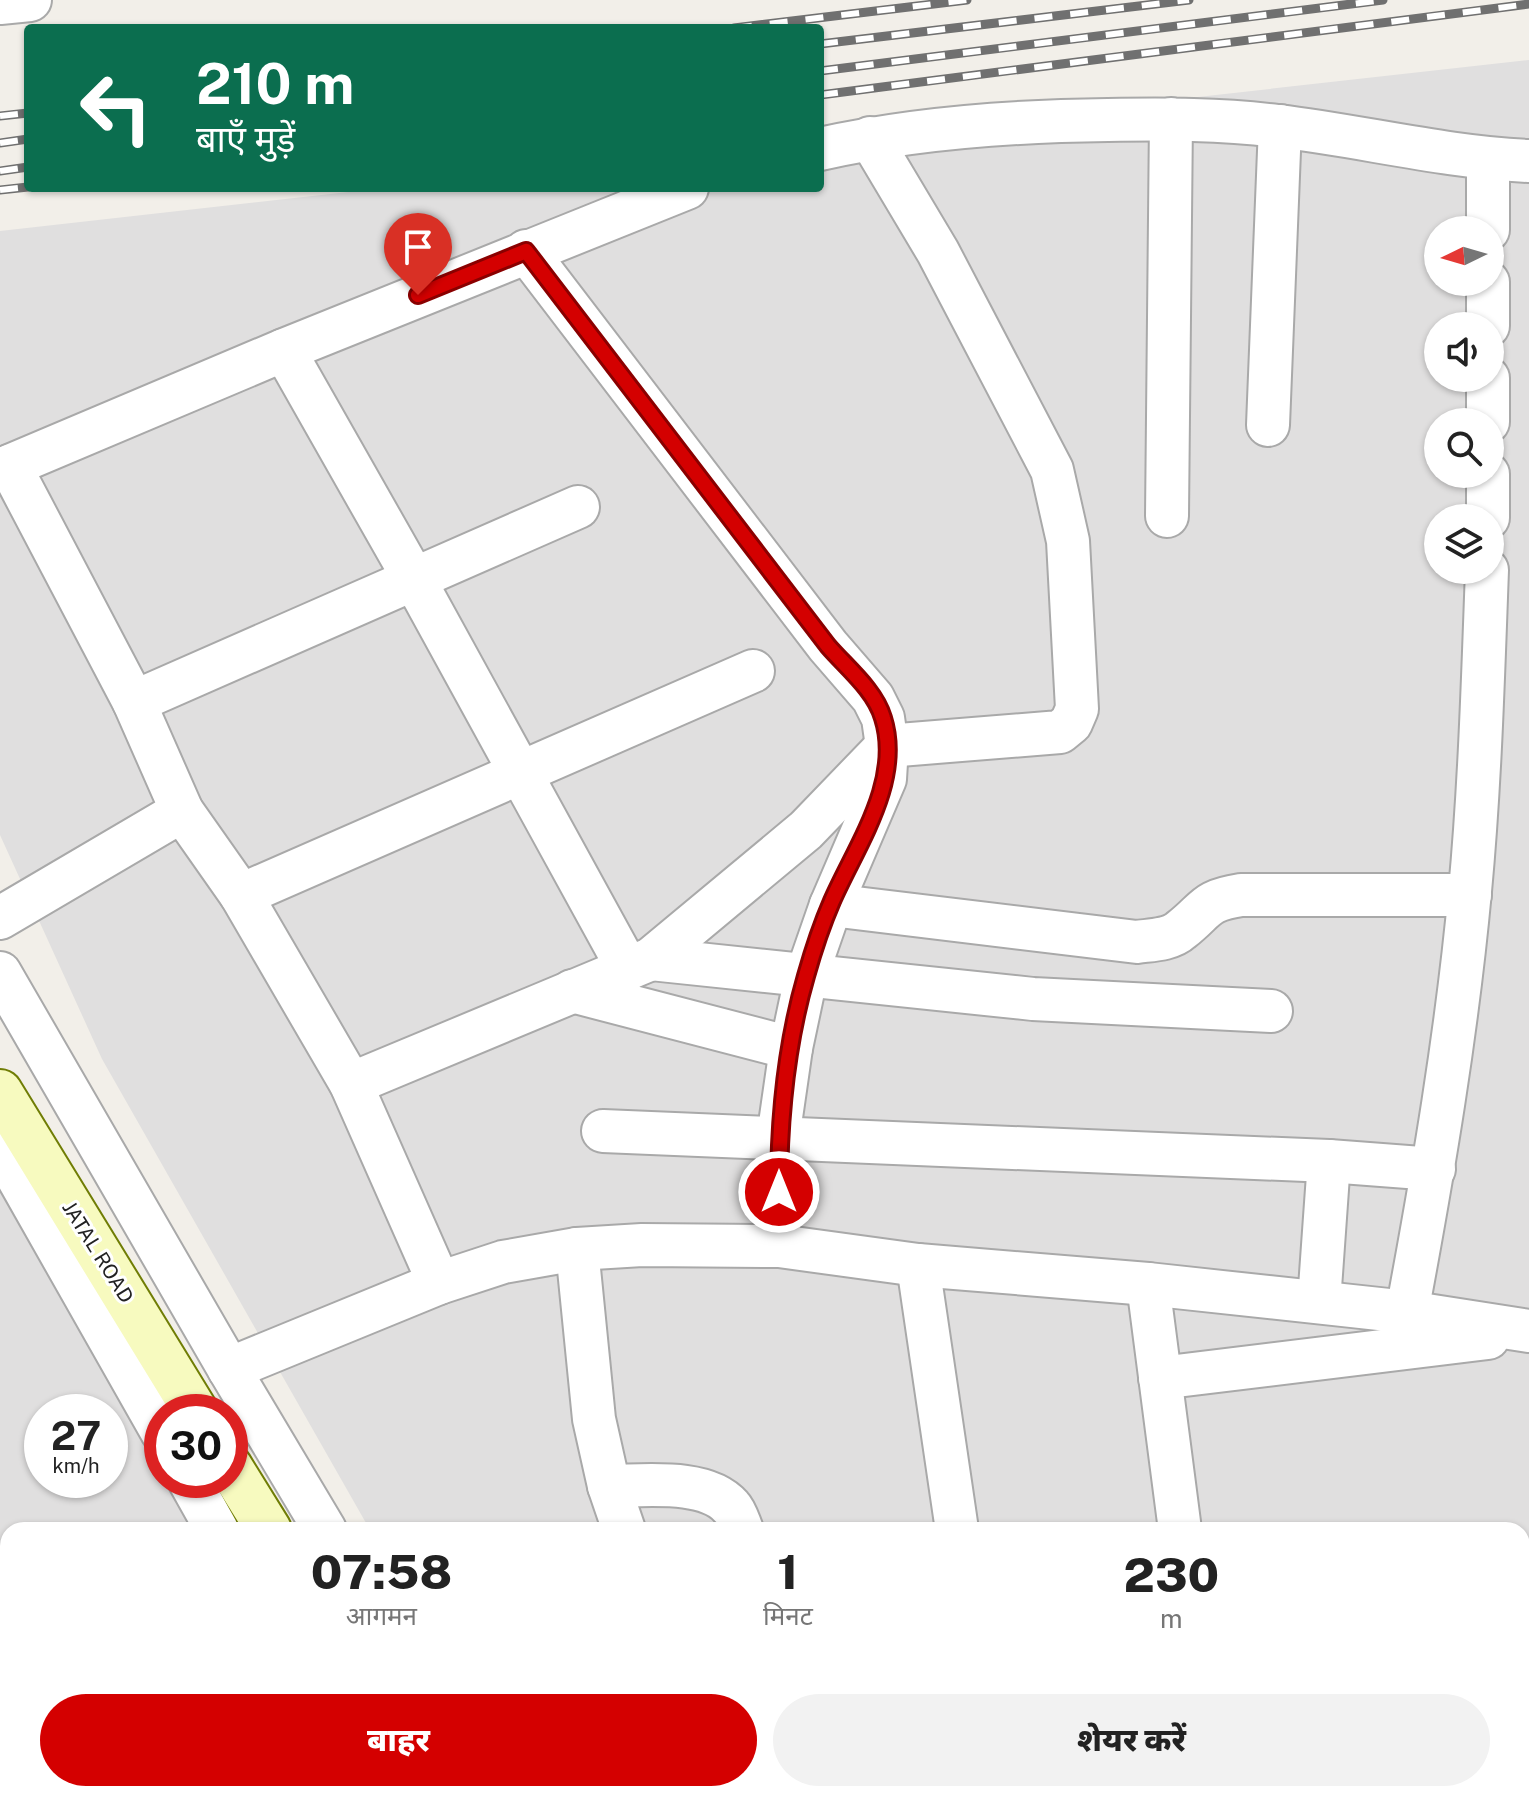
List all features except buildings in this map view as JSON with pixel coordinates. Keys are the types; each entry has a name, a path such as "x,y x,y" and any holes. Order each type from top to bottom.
{"main road":[{"name":"JATAL ROAD","path":"0,1092 185,1394"},
{"path":"248,1496 264,1522"}],"street":[{"path":"0,3 30,0"},
{"path":"1167,516 1171,119"},
{"path":"824,148 870,138 1038,121 1171,119 1280,126 1488,159 1529,161"},
{"path":"1268,425 1280,126"},
{"path":"351,1084 639,964 806,830 887,746 1060,732 1071,723 1077,709 1068,541 1052,470 938,252 870,138"},
{"path":"1488,159 1488,216"},
{"path":"439,1283 351,1084 241,895 182,811 134,702 5,468 284,350 677,192"},
{"path":"526,251 818,633 873,698 883,718 887,746 885,779 831,905 806,977 791,1048 778,1138 779,1246"},
{"path":"284,350 521,773 639,964"},
{"path":"134,702 578,507"},
{"path":"1407,1312 1434,1169 1470,895 1486,584"},
{"path":"241,895 753,671"},
{"path":"0,918 182,811"},
{"path":"831,905 1137,942 1160,939 1179,932 1201,909 1221,898 1241,895 1470,895"},
{"path":"639,964 1033,999 1271,1011"},
{"path":"0,973 320,1522"},
{"path":"572,991 791,1048"},
{"path":"603,1131 1329,1161 1434,1169"},
{"path":"0,1146 144,1400"},
{"path":"1319,1302 1329,1161"},
{"path":"229,1369 439,1283 503,1262 577,1249 642,1245 779,1246 918,1265 1148,1284 1407,1312 1529,1332"},
{"path":"577,1249 594,1419 609,1486 621,1522"},
{"path":"918,1265 956,1522"},
{"path":"1148,1284 1179,1522"},
{"path":"1160,1378 1529,1332"},
{"path":"609,1486 683,1486 713,1494 732,1507 739,1522"},
{"path":"199,1498 213,1522"}],"shaded area":[{"path":"1529,60 1529,1522 365,1522 102,1059 0,835 0,231 348,192 824,192 824,139"},
{"path":"0,1149 144,1417 144,1498 188,1498 201,1522 0,1522"}],"railway":[{"path":"767,24 967,0"},
{"path":"824,44 1189,0"},
{"path":"824,70 1383,0"},
{"path":"824,94 1529,4"},
{"path":"0,116 24,113"},
{"path":"0,143 24,140"},
{"path":"0,171 24,168"},
{"path":"0,190 24,187"}],"route":[{"path":"418,295 526,251 828,646 873,698 883,718 887,746 885,779 831,905 806,977 791,1048 778,1138 779,1192"}]}
